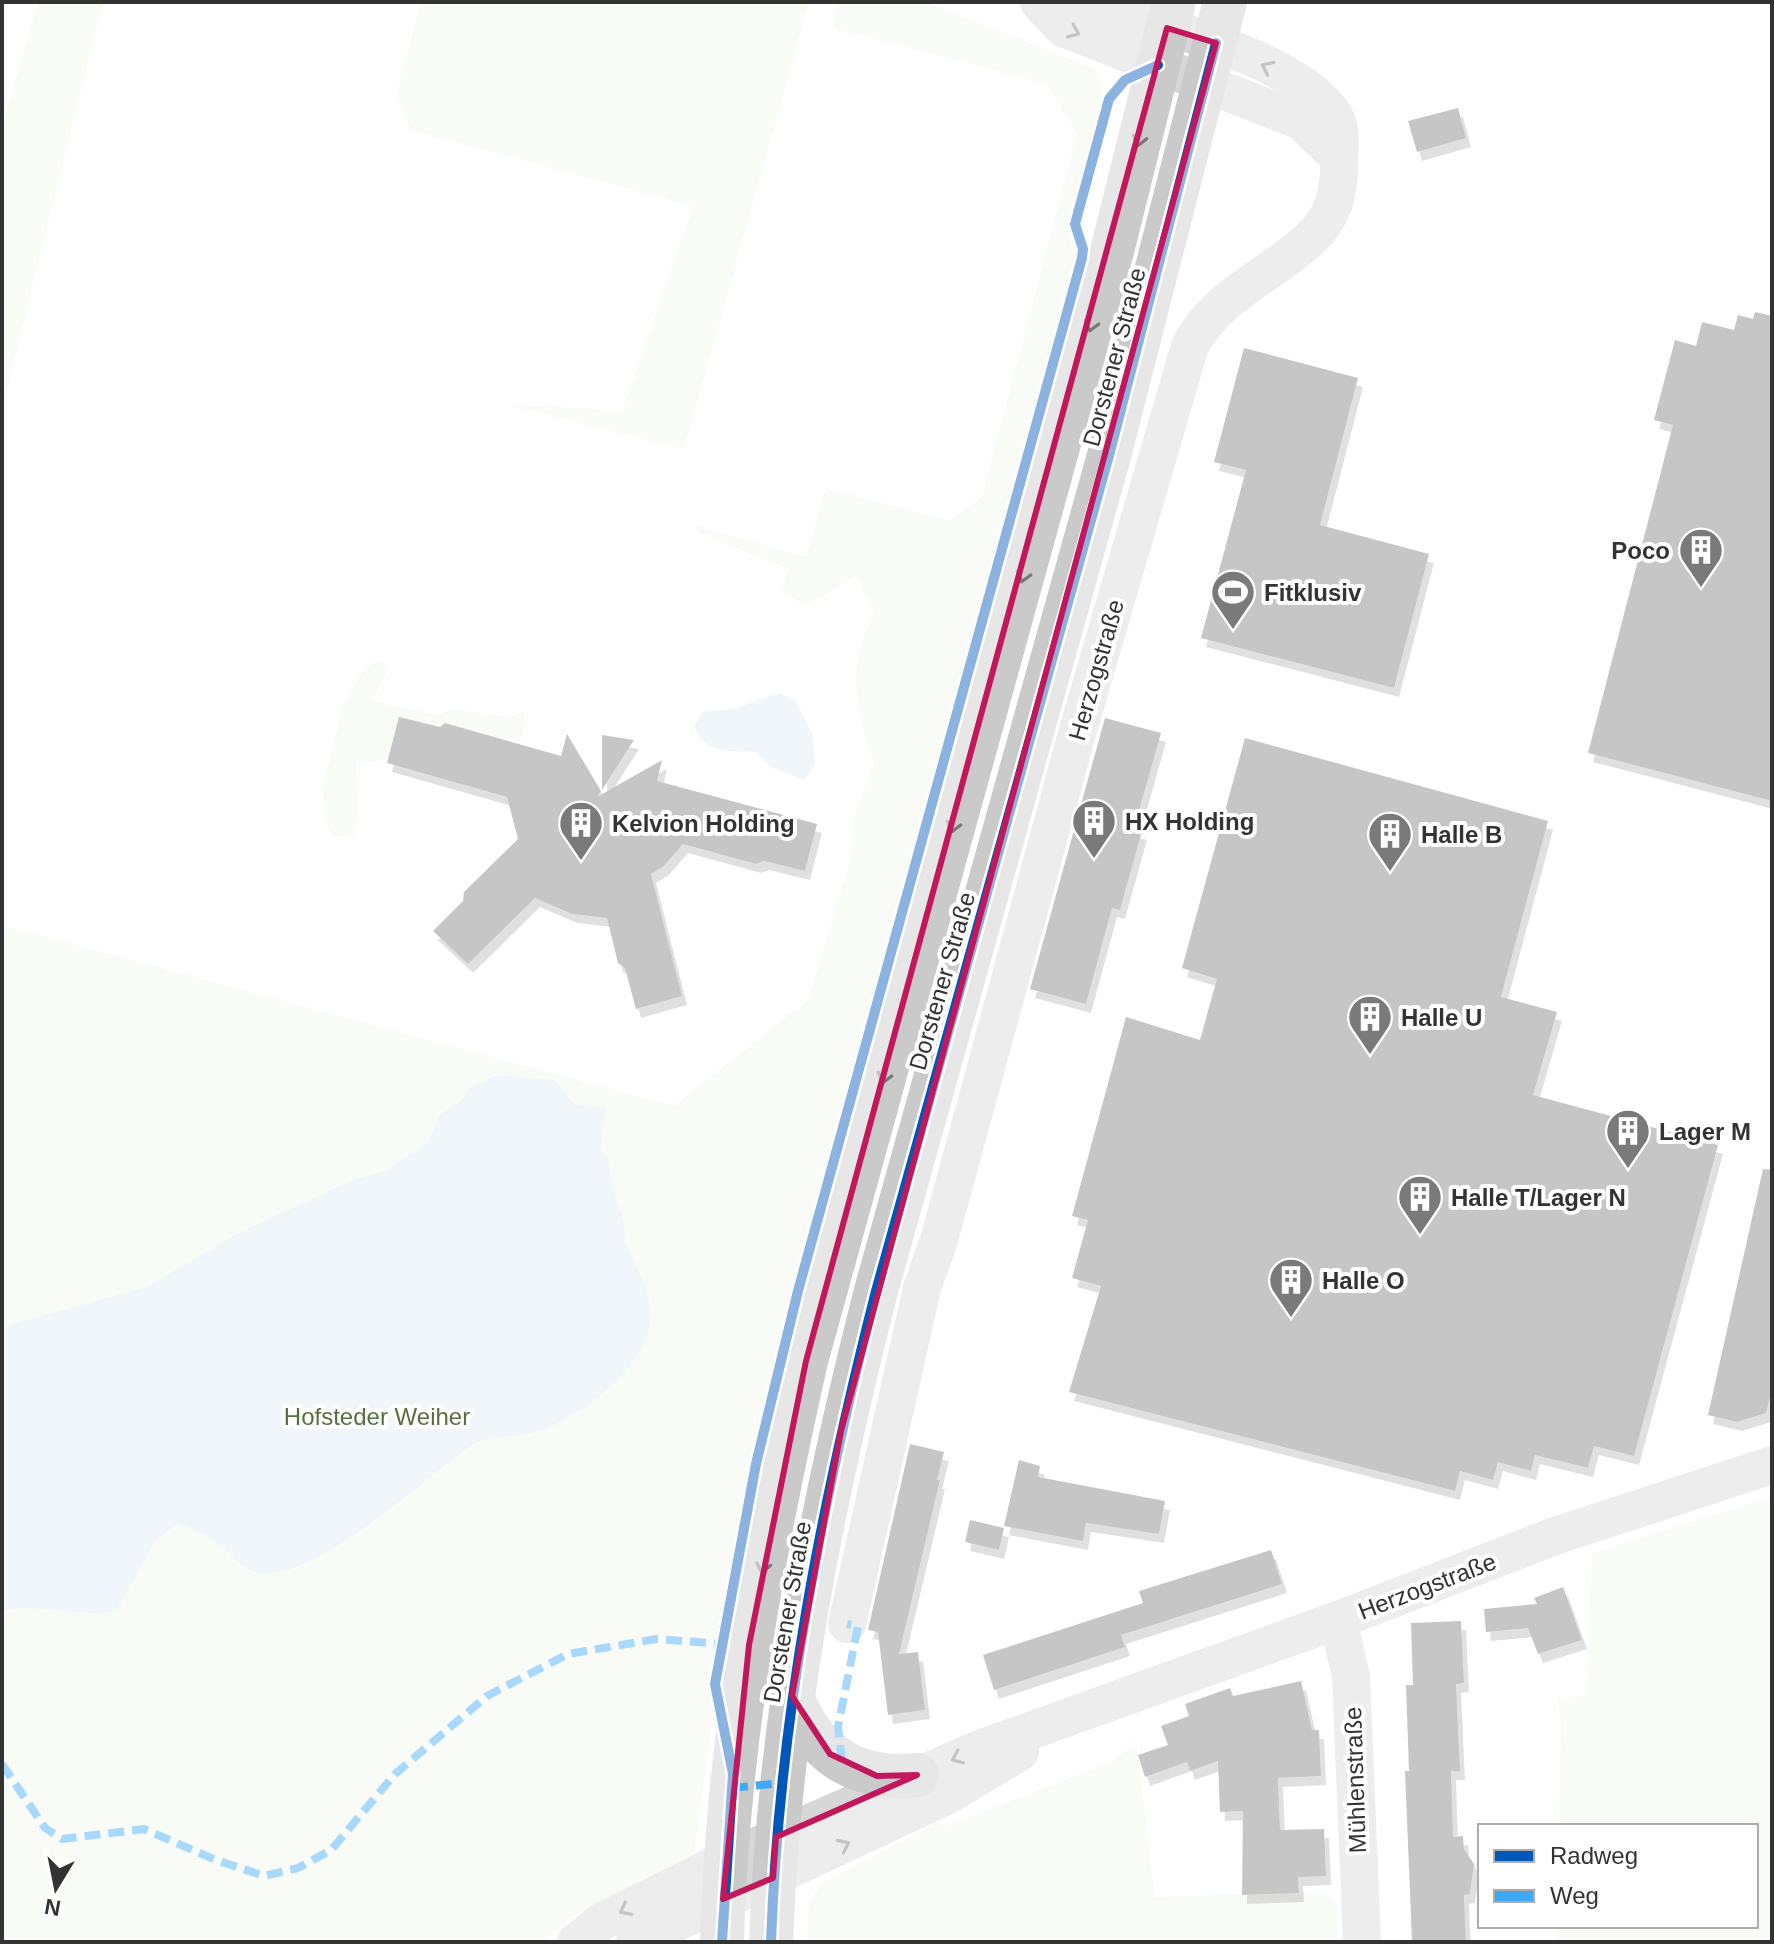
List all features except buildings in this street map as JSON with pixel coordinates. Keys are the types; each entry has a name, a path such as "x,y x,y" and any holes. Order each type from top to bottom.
{"main road":[{"name":"Dorstener Straße","path":"722,1942 725,1879 749,1645 777,1491 806,1361 1108,266 1166,32"},
{"name":"Dorstener Straße","path":"771,1942 774,1857 792,1696 808,1586 841,1431 872,1305 1110,452 1216,43"},
{"path":"792,1696 812,1735 830,1754 877,1776 917,1775"}],"street":[{"name":"Herzogstraße","path":"1039,2 1063,28 1166,32"},
{"name":"Herzogstraße","path":"847,1624 889,1424 922,1288 939,1240 1076,737 1190,346 1207,320 1231,296 1310,240 1329,220 1335,203 1340,130 1334,115 1316,95 1275,70 1216,43 1166,32 1086,2"},
{"name":"Herzogstraße","path":"774,1857 917,1775 977,1750 1338,1620 1555,1536 1772,1465"},
{"name":"Mühlenstraße","path":"1338,1620 1351,1676 1362,1942"},
{"name":"Herzogstraße","path":"774,1857 948,1795 1083,1714"},
{"path":"576,1942 601,1922 725,1879 774,1857"},
{"path":"635,1942 725,1879"}],"highlighted area":[{"path":"1167,28 1216,43 841,1431 792,1696 830,1754 877,1776 917,1775 776,1837 773,1878 723,1899 749,1645 806,1361"}],"green space":[{"path":"38,2 103,2 2,409 2,127"},
{"path":"421,2 809,2 684,449 509,405 623,410 693,206 411,130 396,95"},
{"name":"Hofsteder Weiher","path":"836,2 925,2 1095,69 1104,96 1068,237 1077,253 862,1052 831,1147 834,1148 781,1334 742,1509 694,1852 569,1919 543,1942 2,1942 2,925 674,1106 808,1000 850,862 856,811 874,765 862,725 856,689 859,652 874,613 856,576 806,606 780,590 789,569 698,533 695,525 806,557 826,488 949,521 982,497 1077,134 1047,84 834,28"},
{"path":"381,660 389,667 372,701 437,715 452,709 509,717 523,712 526,722 520,743 446,723 440,727 399,717 389,757 375,762 356,760 358,812 354,837 332,836 325,817 323,786 344,702 366,667"},
{"path":"1771,1497 1772,1942 1556,1942 1556,1928 1758,1928 1758,1824 1559,1824 1561,1724 1558,1698 1587,1696 1592,1553"},
{"path":"1136,1741 1155,1897 1327,1892 1336,1901 1338,1942 807,1942 809,1901 822,1883 939,1822 946,1826 1113,1761"}],"shaded area":[{"path":"779,693 796,701 813,735 815,764 804,780 770,767 756,752 712,747 694,727 702,712 733,709"},
{"name":"Hofsteder Weiher","path":"497,1075 554,1080 574,1104 605,1108 600,1152 608,1158 626,1243 647,1291 650,1313 646,1338 627,1369 597,1398 561,1421 527,1434 490,1438 469,1447 368,1525 310,1561 283,1571 253,1571 216,1542 178,1523 156,1540 116,1611 2,1610 2,1331 13,1324 147,1287 237,1234 350,1181 385,1171 428,1143 440,1115 460,1102 471,1087"}],"marked path":[{"path":"842,1761 838,1727 858,1626 847,1624"},
{"path":"2,1764 45,1828 62,1839 144,1829 216,1860 264,1876 298,1868 331,1850 395,1774 487,1696 568,1654 656,1639 721,1644"},
{"path":"732,1788 781,1783"}],"cycle path":[{"path":"771,1942 783,1776 793,1695 821,1533 856,1372 1110,452 1216,43"},
{"path":"722,1942 733,1774 715,1684 756,1464 798,1291 1082,258 1083,249 1075,224 1109,99 1125,80 1158,65"}],"place":[{"name":"Poco","path":"1701,589"},
{"name":"Fitklusiv","path":"1233,631"},
{"name":"HX Holding","path":"1094,860"},
{"name":"Kelvion Holding","path":"581,862"},
{"name":"Halle B","path":"1390,873"},
{"name":"Halle U","path":"1370,1056"},
{"name":"Lager M","path":"1628,1170"},
{"name":"Halle T/Lager N","path":"1420,1236"},
{"name":"Halle O","path":"1291,1319"}]}
